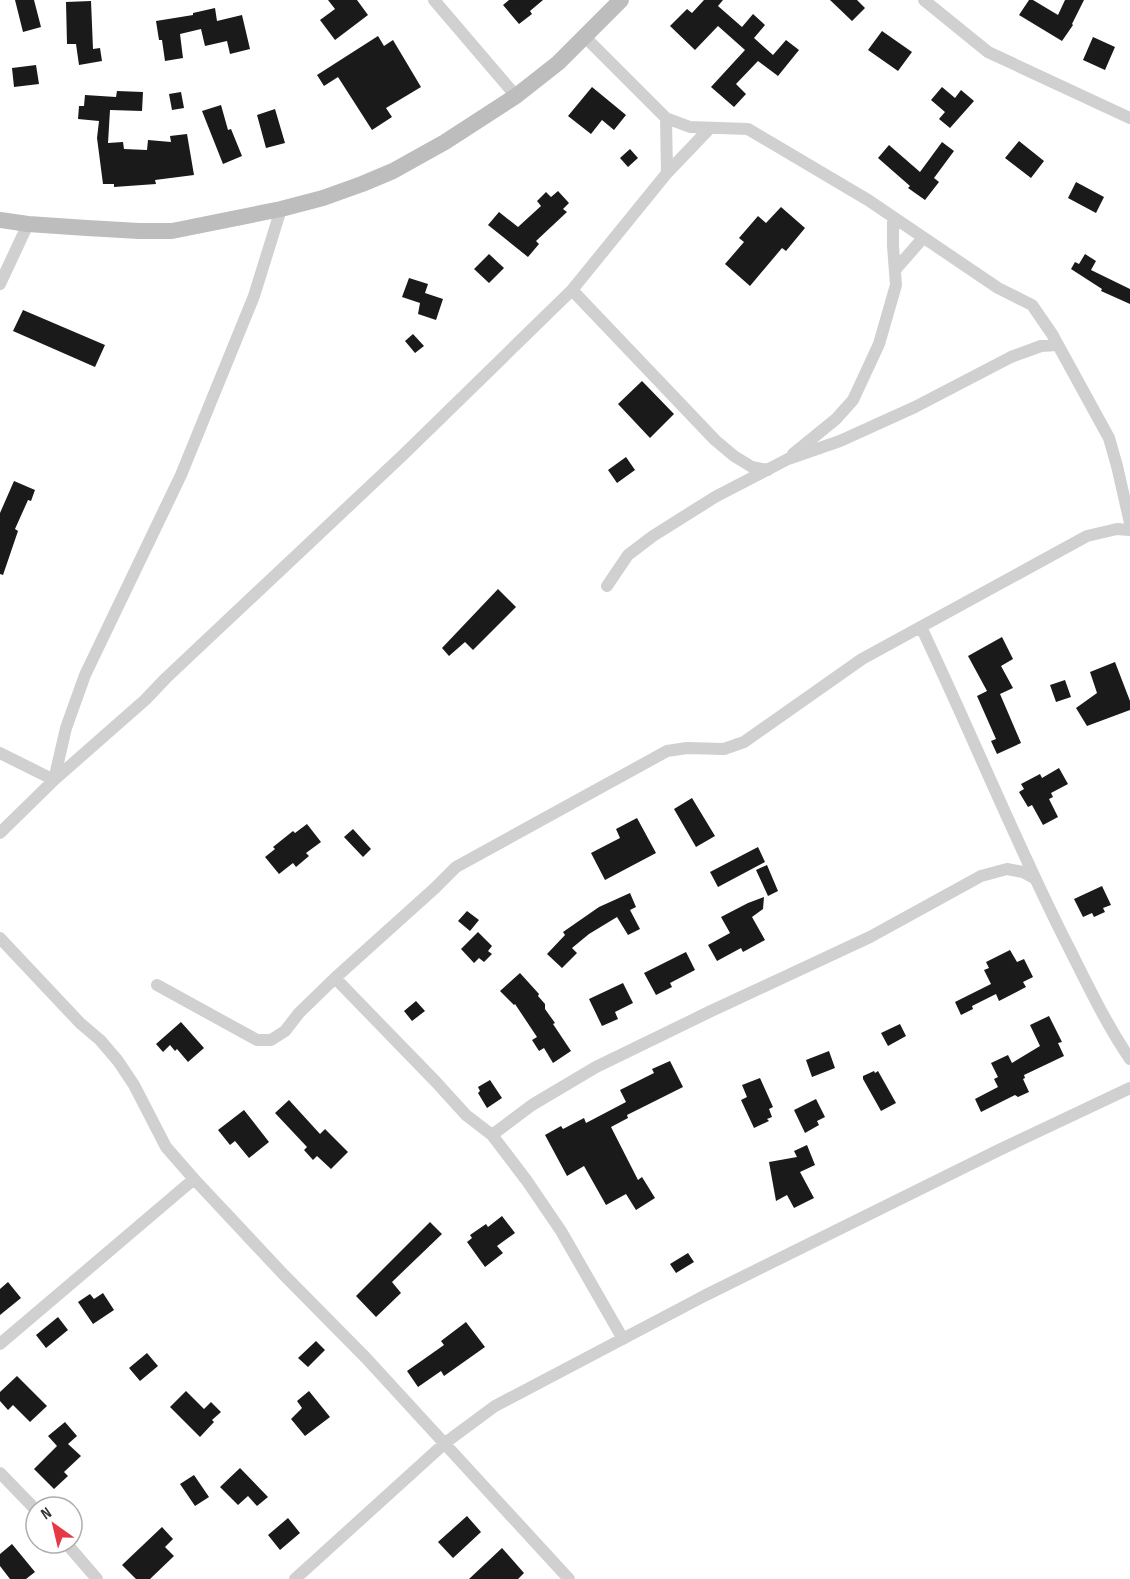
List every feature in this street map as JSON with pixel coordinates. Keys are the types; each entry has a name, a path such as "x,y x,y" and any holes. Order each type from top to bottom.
{"street":[{"path":"434,0 516,96"},
{"path":"0,220 28,224 172,231 280,209 362,184 393,171 445,142 516,96 558,63 621,0"},
{"path":"924,0 988,52 1130,118"},
{"path":"585,37 666,118 690,127 748,129 868,200 998,288 1032,305 1058,345 1109,438 1130,523"},
{"path":"666,118 667,173"},
{"path":"0,833 54,780 145,700 403,455 572,290 667,173 710,128"},
{"path":"54,780 66,728 85,675 186,464 254,296 280,209"},
{"path":"788,459 836,419 853,400 879,344 896,285 893,217"},
{"path":"0,285 28,224"},
{"path":"895,270 923,238"},
{"path":"572,290 715,440 752,467 768,470"},
{"path":"607,586 628,555 715,496 788,459 840,441 915,407 1011,357 1041,346 1058,345"},
{"path":"157,985 257,1040 271,1040 285,1031 299,1013 335,978 456,867 667,751 687,748 724,749 744,742 861,659 1087,536 1118,529 1130,531"},
{"path":"921,627 1034,878 1105,1020 1130,1059"},
{"path":"0,753 54,780"},
{"path":"492,1135 532,1105 596,1067 870,937 981,876 1007,869 1023,872 1034,878"},
{"path":"0,938 118,1061 134,1085 166,1147 194,1179 445,1443 570,1579"},
{"path":"335,978 466,1115 492,1135 561,1231 622,1339"},
{"path":"295,1579 445,1443 495,1406 716,1290 1130,1088"},
{"path":"0,1344 194,1179"},
{"path":"0,1473 24,1498"},
{"path":"76,1555 97,1579"}],"building":[{"path":"15,0 34,0 41,27 23,32"},
{"path":"328,0 357,0 368,15 335,40 320,20 335,9"},
{"path":"509,0 543,0 530,11 532,14 519,24 503,5"},
{"path":"704,0 723,0 718,6 742,27 753,14 765,25 754,38 773,55 786,40 799,50 778,76 758,61 736,84 746,94 734,107 711,87 745,50 718,26 695,50 670,26 687,9 692,13"},
{"path":"830,0 857,0 865,8 852,21"},
{"path":"1029,0 1033,0 1058,15 1065,0 1084,0 1073,25 1062,41 1019,15"},
{"path":"91,1 93,49 100,48 102,61 79,65 76,44 67,44 66,2"},
{"path":"215,8 217,21 242,15 250,49 230,54 227,41 205,46 201,29 180,34 183,58 165,61 156,21 193,15 193,13"},
{"path":"882,31 912,52 898,71 868,50"},
{"path":"378,36 384,46 393,40 421,87 386,108 392,117 372,130 338,77 324,86 317,75"},
{"path":"1093,37 1115,47 1105,70 1083,60"},
{"path":"36,65 39,84 14,87 12,68"},
{"path":"592,87 626,115 614,130 602,120 591,134 568,116"},
{"path":"942,87 955,98 961,90 974,101 950,128 939,119 945,112 931,100"},
{"path":"117,91 143,92 142,111 110,110 108,143 123,142 124,149 147,150 148,140 171,142 170,136 187,134 194,175 155,180 156,184 114,187 114,184 103,184 97,138 99,121 78,119 79,106 84,106 85,95 116,97"},
{"path":"181,92 184,108 172,110 169,94"},
{"path":"221,105 228,130 231,129 242,156 223,164 202,111"},
{"path":"275,109 285,143 266,148 257,115"},
{"path":"1019,141 1044,161 1031,178 1005,158"},
{"path":"942,142 954,151 934,178 939,182 925,200 908,188 910,186 878,158 889,145 920,172"},
{"path":"630,149 638,158 628,167 620,158"},
{"path":"1076,182 1104,197 1096,213 1068,198"},
{"path":"558,191 569,203 563,209 567,212 536,241 539,244 528,257 488,225 499,212 518,227 541,206 537,201 546,192 551,197"},
{"path":"781,207 805,228 786,251 782,248 750,286 725,264 744,242 739,238 758,216 766,223"},
{"path":"489,254 504,268 489,283 474,269"},
{"path":"1085,254 1096,261 1091,270 1130,289 1130,304 1101,291 1102,289 1071,269 1075,262 1079,264"},
{"path":"409,278 428,284 425,293 443,299 436,320 418,314 420,303 402,297"},
{"path":"23,310 105,345 95,367 13,331"},
{"path":"413,334 424,346 415,353 405,341"},
{"path":"642,381 674,414 650,438 618,404"},
{"path":"626,457 635,470 617,483 608,470"},
{"path":"14,481 35,490 15,529 18,531 3,575 0,574 0,513"},
{"path":"498,589 516,607 473,650 465,642 449,656 442,648"},
{"path":"1002,637 1013,659 1001,666 1013,688 1000,694 1021,743 997,754 991,741 996,739 977,696 987,691 968,656"},
{"path":"1115,662 1130,701 1130,710 1087,726 1076,708 1097,693 1090,672"},
{"path":"1065,680 1071,697 1056,702 1050,685"},
{"path":"1059,768 1068,784 1051,793 1053,797 1049,799 1058,817 1043,825 1032,805 1028,807 1019,792 1024,789 1021,784 1040,774 1042,778"},
{"path":"692,798 715,836 696,847 674,809"},
{"path":"637,818 656,853 605,880 591,853 620,838 616,829"},
{"path":"307,824 321,842 306,853 309,856 296,867 293,863 279,874 265,857 275,849 273,847 293,831 295,833"},
{"path":"353,829 371,849 363,857 344,837"},
{"path":"758,847 765,862 718,887 710,872"},
{"path":"767,865 778,891 768,896 756,870"},
{"path":"1102,886 1111,905 1103,908 1105,912 1094,917 1092,913 1083,917 1074,899"},
{"path":"630,893 636,907 630,910 640,929 628,935 617,917 589,934 572,948 577,953 562,968 547,954 565,935 563,932 599,907"},
{"path":"764,897 763,909 752,917 765,940 743,952 741,948 717,961 708,945 730,933 721,917"},
{"path":"467,911 479,920 470,931 458,921"},
{"path":"478,932 492,946 488,951 492,954 484,962 479,958 474,963 461,949"},
{"path":"1010,950 1017,962 1024,959 1033,977 1023,982 1026,987 999,1001 996,994 972,1006 973,1009 961,1015 955,1002 991,984 984,970 989,968 986,962"},
{"path":"686,952 695,970 670,983 672,987 656,995 644,973"},
{"path":"520,973 539,994 538,996 545,1004 545,1009 555,1023 553,1024 571,1051 553,1063 544,1048 539,1051 532,1040 537,1037 515,1004 500,991"},
{"path":"623,983 633,1003 615,1012 618,1019 602,1026 589,999"},
{"path":"416,1001 425,1011 412,1021 404,1011"},
{"path":"1049,1016 1062,1042 1058,1043 1064,1056 1024,1075 1023,1079 1029,1092 1018,1097 1015,1095 981,1112 975,1099 998,1087 994,1079 998,1077 991,1063 1008,1055 1012,1063 1040,1046 1030,1025"},
{"path":"181,1022 204,1048 188,1062 177,1049 175,1051 170,1045 163,1052 156,1044"},
{"path":"900,1024 906,1036 888,1046 881,1033"},
{"path":"829,1051 835,1068 812,1077 806,1060"},
{"path":"670,1061 683,1087 627,1115 628,1118 611,1127 638,1180 642,1177 655,1198 636,1210 626,1194 606,1205 584,1166 567,1176 545,1135 561,1126 563,1129 584,1118 586,1123 626,1102 620,1090 654,1073 652,1069"},
{"path":"874,1071 875,1073 878,1071 896,1103 881,1111 863,1079 863,1076"},
{"path":"760,1078 773,1107 769,1109 772,1117 767,1119 769,1121 754,1128 741,1100 747,1097 742,1085"},
{"path":"490,1080 502,1098 487,1108 478,1093 480,1091 478,1087"},
{"path":"816,1099 825,1117 817,1121 819,1125 805,1133 794,1110"},
{"path":"289,1100 320,1134 325,1129 348,1152 331,1169 317,1156 313,1160 304,1150 307,1147 275,1113"},
{"path":"244,1110 269,1142 249,1158 235,1141 230,1145 218,1130"},
{"path":"807,1145 815,1165 800,1172 814,1198 794,1208 787,1195 776,1201 769,1162 797,1157 794,1151"},
{"path":"502,1216 515,1233 497,1246 503,1253 485,1267 467,1242 472,1238 470,1235 486,1224 488,1227"},
{"path":"430,1222 442,1234 392,1282 401,1293 376,1317 356,1296"},
{"path":"688,1253 694,1262 676,1273 670,1264"},
{"path":"8,1282 21,1298 0,1315 0,1289"},
{"path":"103,1293 114,1310 93,1324 78,1302 90,1294 94,1299"},
{"path":"58,1317 68,1330 46,1348 36,1335"},
{"path":"466,1322 485,1347 444,1376 441,1371 418,1387 407,1371 444,1345 441,1341"},
{"path":"316,1341 325,1350 308,1367 298,1358"},
{"path":"147,1353 158,1366 140,1381 129,1368"},
{"path":"17,1376 47,1406 30,1422 13,1405 8,1410 0,1401 0,1392"},
{"path":"186,1391 204,1409 211,1402 221,1412 200,1437 170,1407"},
{"path":"309,1391 330,1417 305,1436 291,1419 302,1408 297,1401"},
{"path":"65,1422 77,1436 68,1444 81,1456 64,1472 68,1476 54,1489 34,1469 57,1446 48,1436"},
{"path":"240,1468 268,1497 257,1506 248,1496 238,1505 220,1487"},
{"path":"194,1475 209,1497 195,1506 180,1484"},
{"path":"467,1516 481,1532 453,1558 438,1542"},
{"path":"288,1518 300,1533 280,1550 268,1535"},
{"path":"162,1527 173,1539 165,1547 174,1556 150,1579 136,1579 122,1565"},
{"path":"12,1544 35,1572 26,1579 10,1579 0,1566 0,1554"},
{"path":"502,1548 524,1573 518,1579 469,1579"}]}
